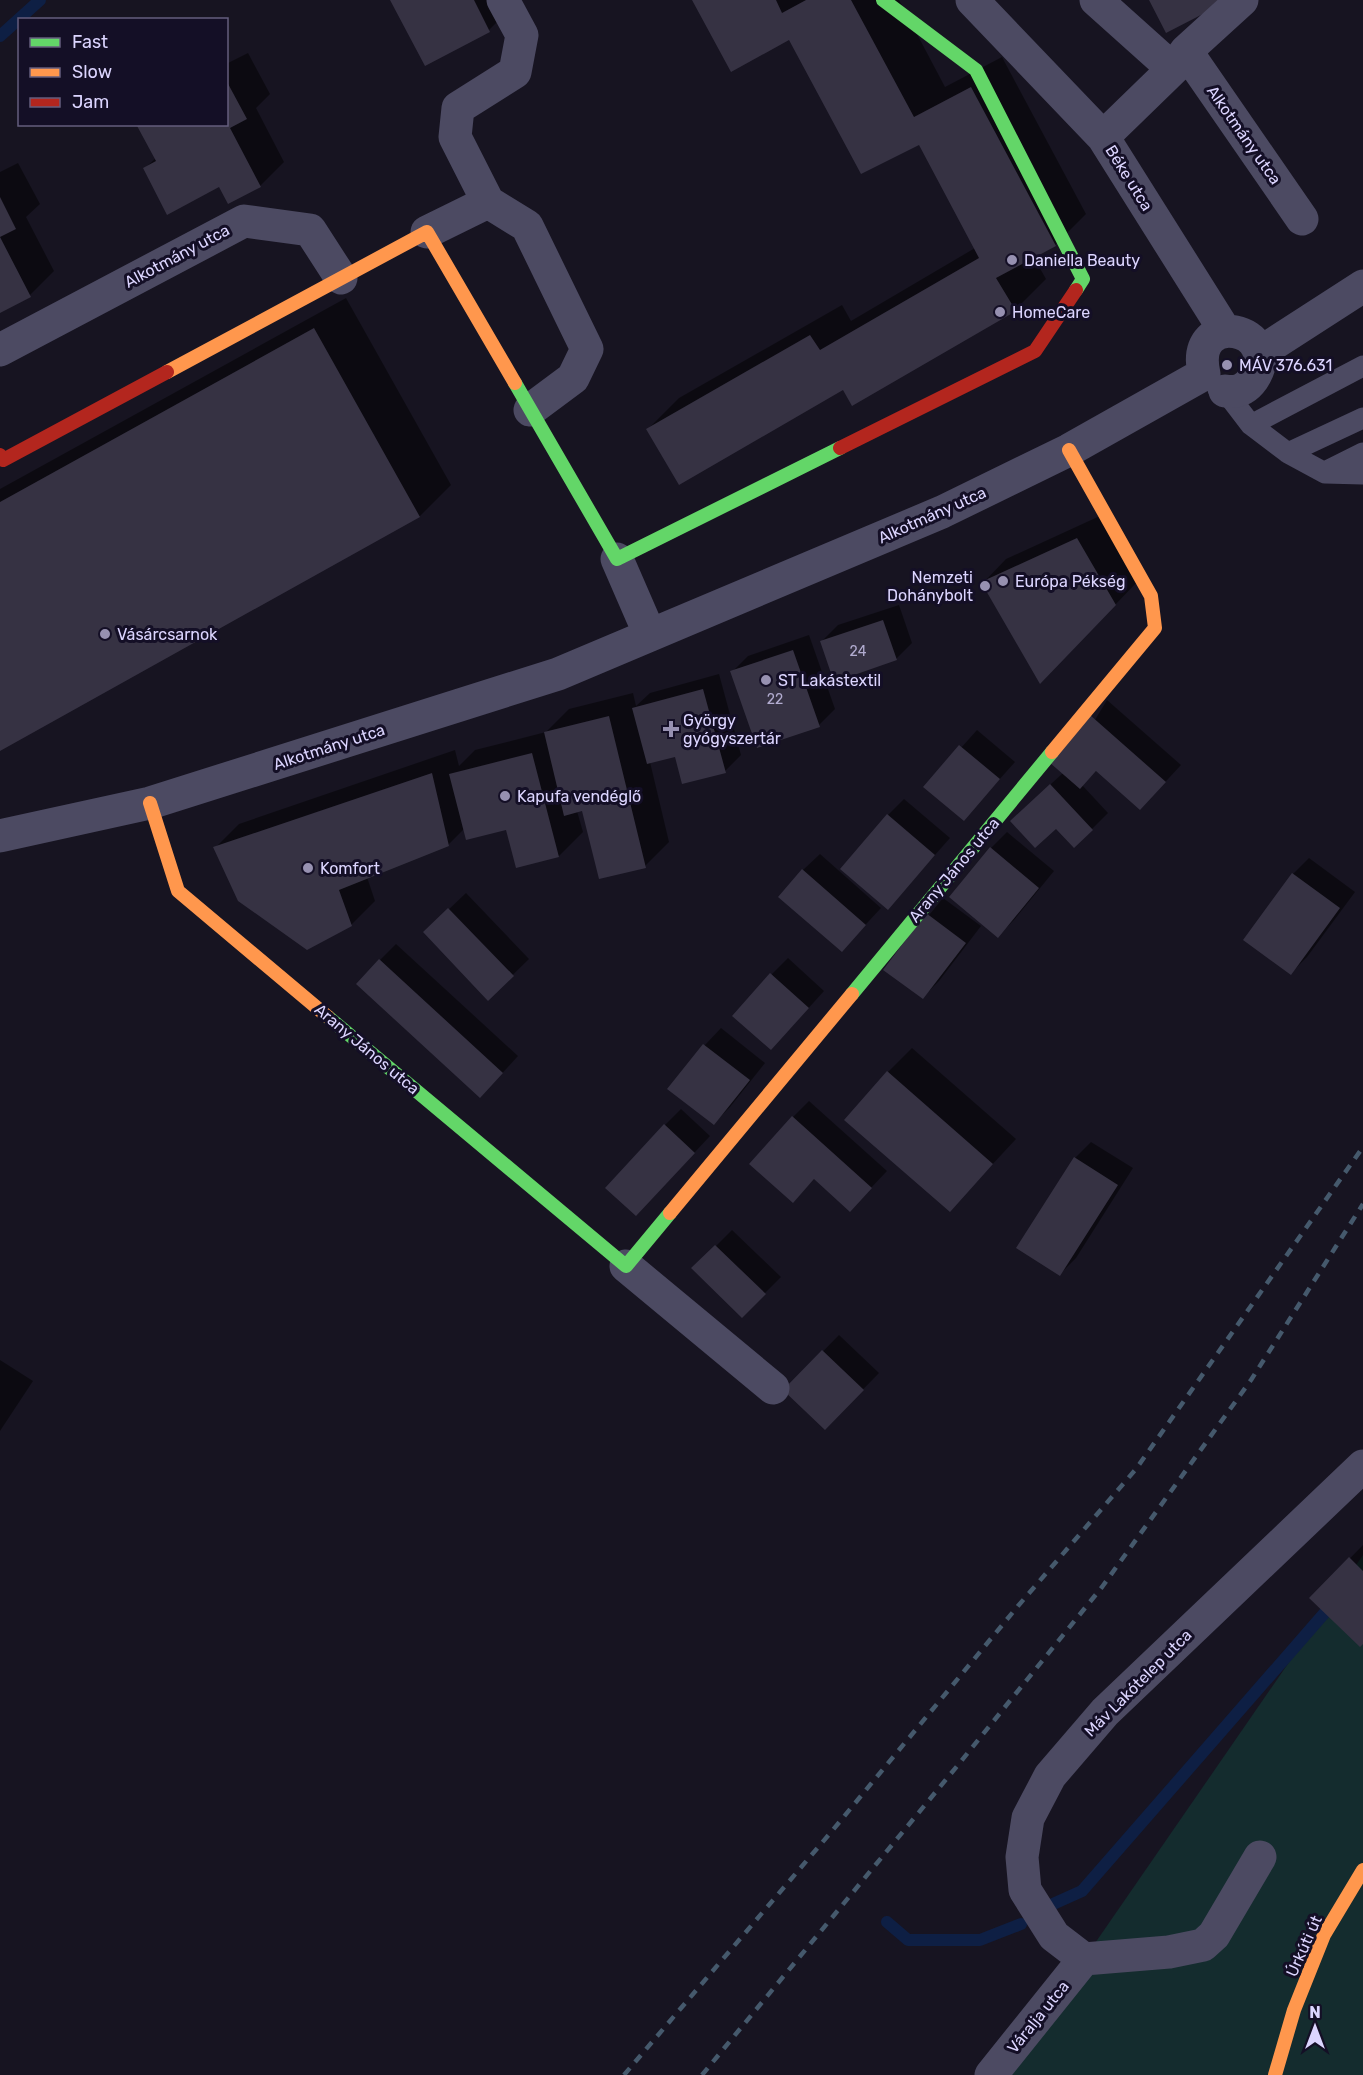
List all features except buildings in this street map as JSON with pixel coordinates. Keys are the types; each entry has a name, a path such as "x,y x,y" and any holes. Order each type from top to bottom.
{"street":[{"path":"503,0 522,35 515,72 458,108 455,137 488,202 527,226 587,348 573,378 530,410"},
{"path":"617,559 1035,351 1083,279 976,70 883,0"},
{"name":"Béke utca","path":"972,0 1103,137 1226,331"},
{"name":"Alkotmány utca","path":"1096,0 1179,60 1302,219"},
{"path":"1103,137 1242,0"},
{"path":"976,70 1012,42"},
{"path":"0,455 3,460 427,232 488,202"},
{"name":"Alkotmány utca","path":"0,350 244,220 310,230 341,278"},
{"path":"427,232 617,559 650,635"},
{"path":"1260,352 1363,286"},
{"path":"1226,331 1234,331 1249,338 1260,352 1257,373 1250,383 1234,393 1215,383 1202,364 1206,344 1213,336 1226,331"},
{"name":"Alkotmány utca","path":"0,836 150,803 558,674 942,512 1215,383"},
{"name":"Arany János utca","path":"626,1266 1155,628 1151,596 1069,450"},
{"name":"Arany János utca","path":"150,803 178,891 773,1388"},
{"name":"Máv Lakótelep utca","path":"1084,1959 1054,1936 1025,1890 1022,1857 1028,1818 1050,1776 1105,1712 1363,1466"},
{"path":"1084,1959 1169,1952 1203,1944 1214,1935 1260,1857"},
{"name":"Úrkúti út","path":"1275,2075 1294,2010 1324,1935 1363,1870"},
{"name":"Váralja utca","path":"991,2075 1084,1959"}],"lane":[{"path":"1251,424 1363,366"},
{"path":"1215,383 1251,424 1288,453 1325,473 1363,474"},
{"path":"1288,453 1363,418"},
{"path":"1325,473 1363,453"}],"green space":[{"path":"1363,1555 1363,2075 1004,2075"}],"waterway":[{"path":"20,18 40,0"},
{"path":"0,36 18,20"},
{"path":"1053,1904 1082,1891 1335,1601"},
{"path":"887,1922 908,1940 980,1940 1021,1924"}],"railway":[{"path":"624,2075 1136,1469 1363,1147"},
{"path":"702,2075 1102,1587 1251,1380 1363,1204"}],"traffic: fast":[{"path":"883,0 976,70 1083,279 1076,290"},
{"path":"515,383 617,559 840,448"},
{"path":"852,994 1052,752"},
{"path":"328,1017 626,1266 670,1213"}],"traffic: slow":[{"path":"167,372 427,232 515,383"},
{"path":"1052,752 1155,628 1151,596 1069,450"},
{"path":"150,803 178,891 328,1017"},
{"path":"670,1213 852,994"},
{"path":"1275,2075 1294,2010 1324,1935 1363,1870"}],"traffic: jam":[{"path":"840,448 1035,351 1076,290"},
{"path":"0,455 3,460 167,372"}],"place":[{"name":"Daniella Beauty","path":"1012,260"},
{"name":"HomeCare","path":"1000,312"},
{"name":"MÁV 376.631","path":"1227,365"},
{"name":"Európa Pékség","path":"1003,581"},
{"name":"Nemzeti Dohánybolt","path":"985,586"},
{"name":"Vásárcsarnok","path":"105,634"},
{"name":"ST Lakástextil","path":"766,680"},
{"name":"György gyógyszertár","path":"671,729"},
{"name":"Kapufa vendéglő","path":"505,796"},
{"name":"Komfort","path":"308,868"}]}
